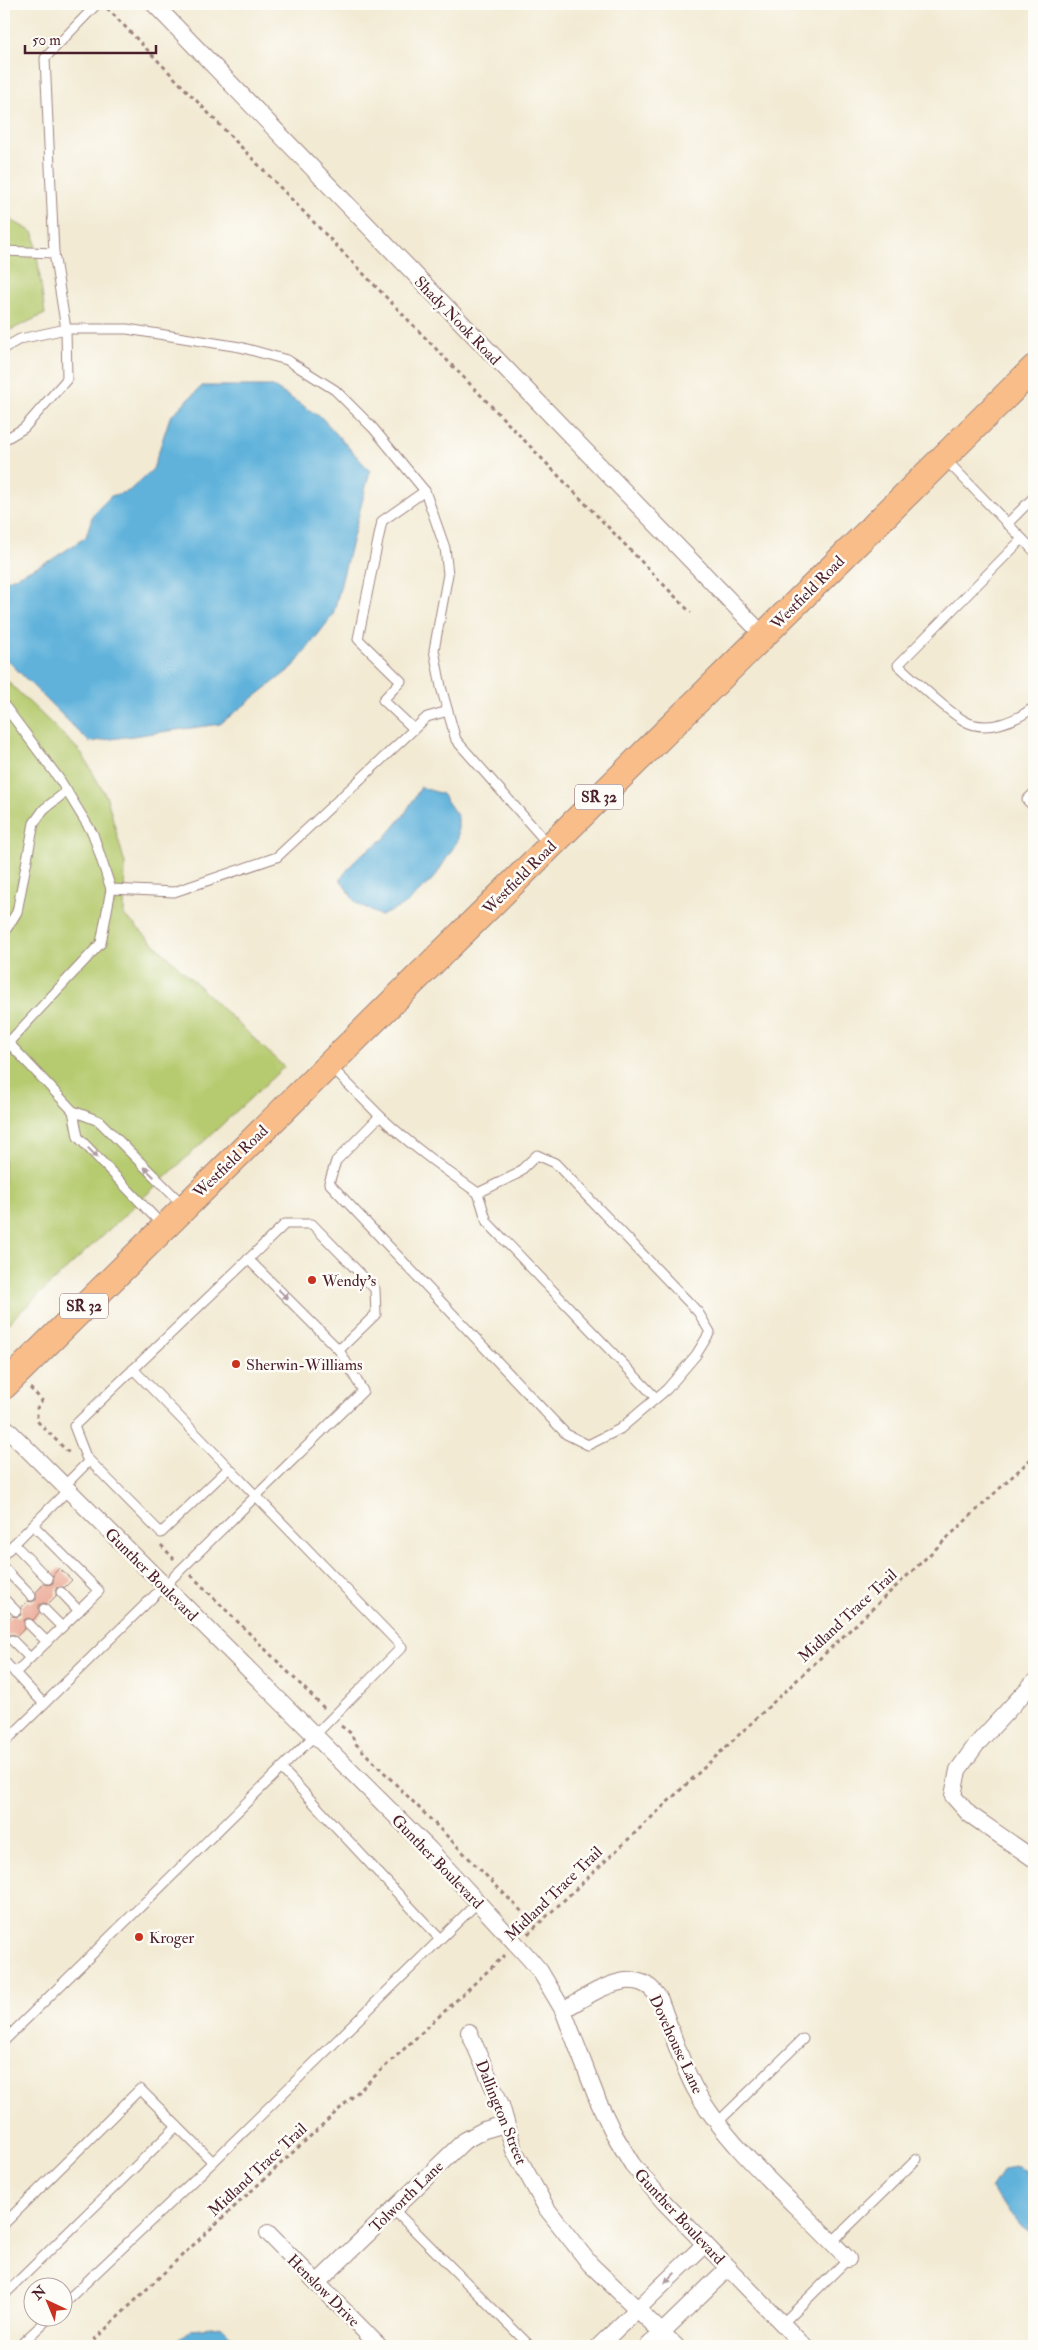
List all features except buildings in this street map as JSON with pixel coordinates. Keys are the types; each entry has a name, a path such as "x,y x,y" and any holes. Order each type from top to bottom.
{"main road":[{"name":"Westfield Road","path":"10,1380 1034,368"}],"street":[{"name":"Shady Nook Road","path":"154,4 763,635"},
{"name":"Gunther Boulevard","path":"4,1426 430,1850 540,1971 563,2010 598,2101 621,2148 646,2183 804,2346"},
{"path":"1034,1682 976,1745 962,1764 958,1770 953,1796 969,1814 1034,1859"},
{"name":"Dovehouse Lane","path":"563,2010 620,1981 637,1980 647,1985 660,2000 696,2089 718,2122 741,2150 848,2259"},
{"name":"Dallington Street","path":"469,2032 525,2171 548,2209 579,2253 636,2310 676,2346"},
{"name":"Tolworth Lane","path":"317,2283 464,2141 484,2130 505,2124"},
{"name":"Henslow Drive","path":"268,2233 379,2346"},
{"path":"599,2346 705,2244"},
{"path":"648,2346 728,2268"}],"lane":[{"path":"4,440 24,428 67,379 66,329 54,253 45,58 97,4"},
{"path":"4,251 54,253"},
{"path":"4,348 20,339 66,329 127,329 240,347 287,360 335,390 373,428 425,492 445,548 448,574 434,650 456,740 550,846"},
{"path":"943,457 1034,551"},
{"path":"414,729 383,700 401,680 358,639 382,521 425,492"},
{"path":"1008,524 1034,497"},
{"path":"1022,539 898,665 963,721 982,726 1005,723 1020,718 1034,707"},
{"path":"4,705 67,791 93,834 111,889 101,943 6,1040 73,1111 99,1121 184,1206"},
{"path":"111,889 174,892 277,857 427,717 448,711"},
{"path":"4,933 17,912 34,823 44,809 67,791"},
{"path":"1034,793 1028,800 1034,807"},
{"path":"328,1064 380,1116 434,1162 478,1193 486,1222 656,1398"},
{"path":"73,1111 78,1137 164,1227"},
{"path":"380,1116 336,1161 329,1183 566,1434 588,1445 620,1429 656,1398 696,1355 710,1332 698,1312 556,1164 537,1155 517,1174 478,1193"},
{"path":"4,1554 33,1525 86,1464 86,1457 74,1426 285,1224 312,1224 376,1289 376,1314 339,1350"},
{"path":"4,1743 363,1391 339,1350 248,1260"},
{"path":"4,2041 314,1736 402,1646 133,1369"},
{"path":"86,1464 161,1533 230,1468"},
{"path":"15,1673 99,1591 33,1525"},
{"path":"14,1544 48,1579"},
{"path":"4,1568 32,1596"},
{"path":"61,1592 79,1611"},
{"path":"4,1599 16,1611"},
{"path":"44,1609 62,1627"},
{"path":"29,1624 47,1642"},
{"path":"12,1640 30,1658"},
{"path":"4,1661 44,1704"},
{"path":"281,1768 440,1939"},
{"path":"72,2296 213,2162 478,1902"},
{"path":"718,2122 803,2039"},
{"path":"4,2224 140,2089 213,2162"},
{"path":"4,2295 177,2126"},
{"path":"832,2242 917,2159"},
{"path":"393,2209 530,2346"},
{"path":"782,2324 848,2259"},
{"path":"19,2346 38,2328"}],"path":[{"path":"103,4 692,613"},
{"path":"10,1380 42,1400 37,1408 37,1421 86,1464"},
{"name":"Midland Trace Trail","path":"88,2346 182,2255 517,1945 1034,1456"},
{"path":"156,1540 347,1729 354,1742 536,1926"}],"green space":[{"path":"4,216 34,233 45,314 4,333"},
{"path":"4,678 81,752 107,798 125,864 124,915 284,1067 4,1327"}],"water":[{"path":"202,386 272,386 322,418 370,471 333,615 293,667 220,724 89,742 4,657 4,582 51,560 86,537 93,514 111,496 129,491 153,469 170,417"},
{"path":"421,787 442,794 458,817 458,840 435,877 406,904 381,916 356,903 340,879 358,857 384,839 404,815"},
{"path":"1015,2166 1034,2174 1034,2235 1019,2224 991,2189 1003,2171"},
{"path":"222,2326 242,2346 170,2346 191,2329"}],"place":[{"name":"Wendy's","path":"312,1280"},
{"name":"Sherwin-Williams","path":"236,1364"},
{"name":"Kroger","path":"139,1937"}]}
